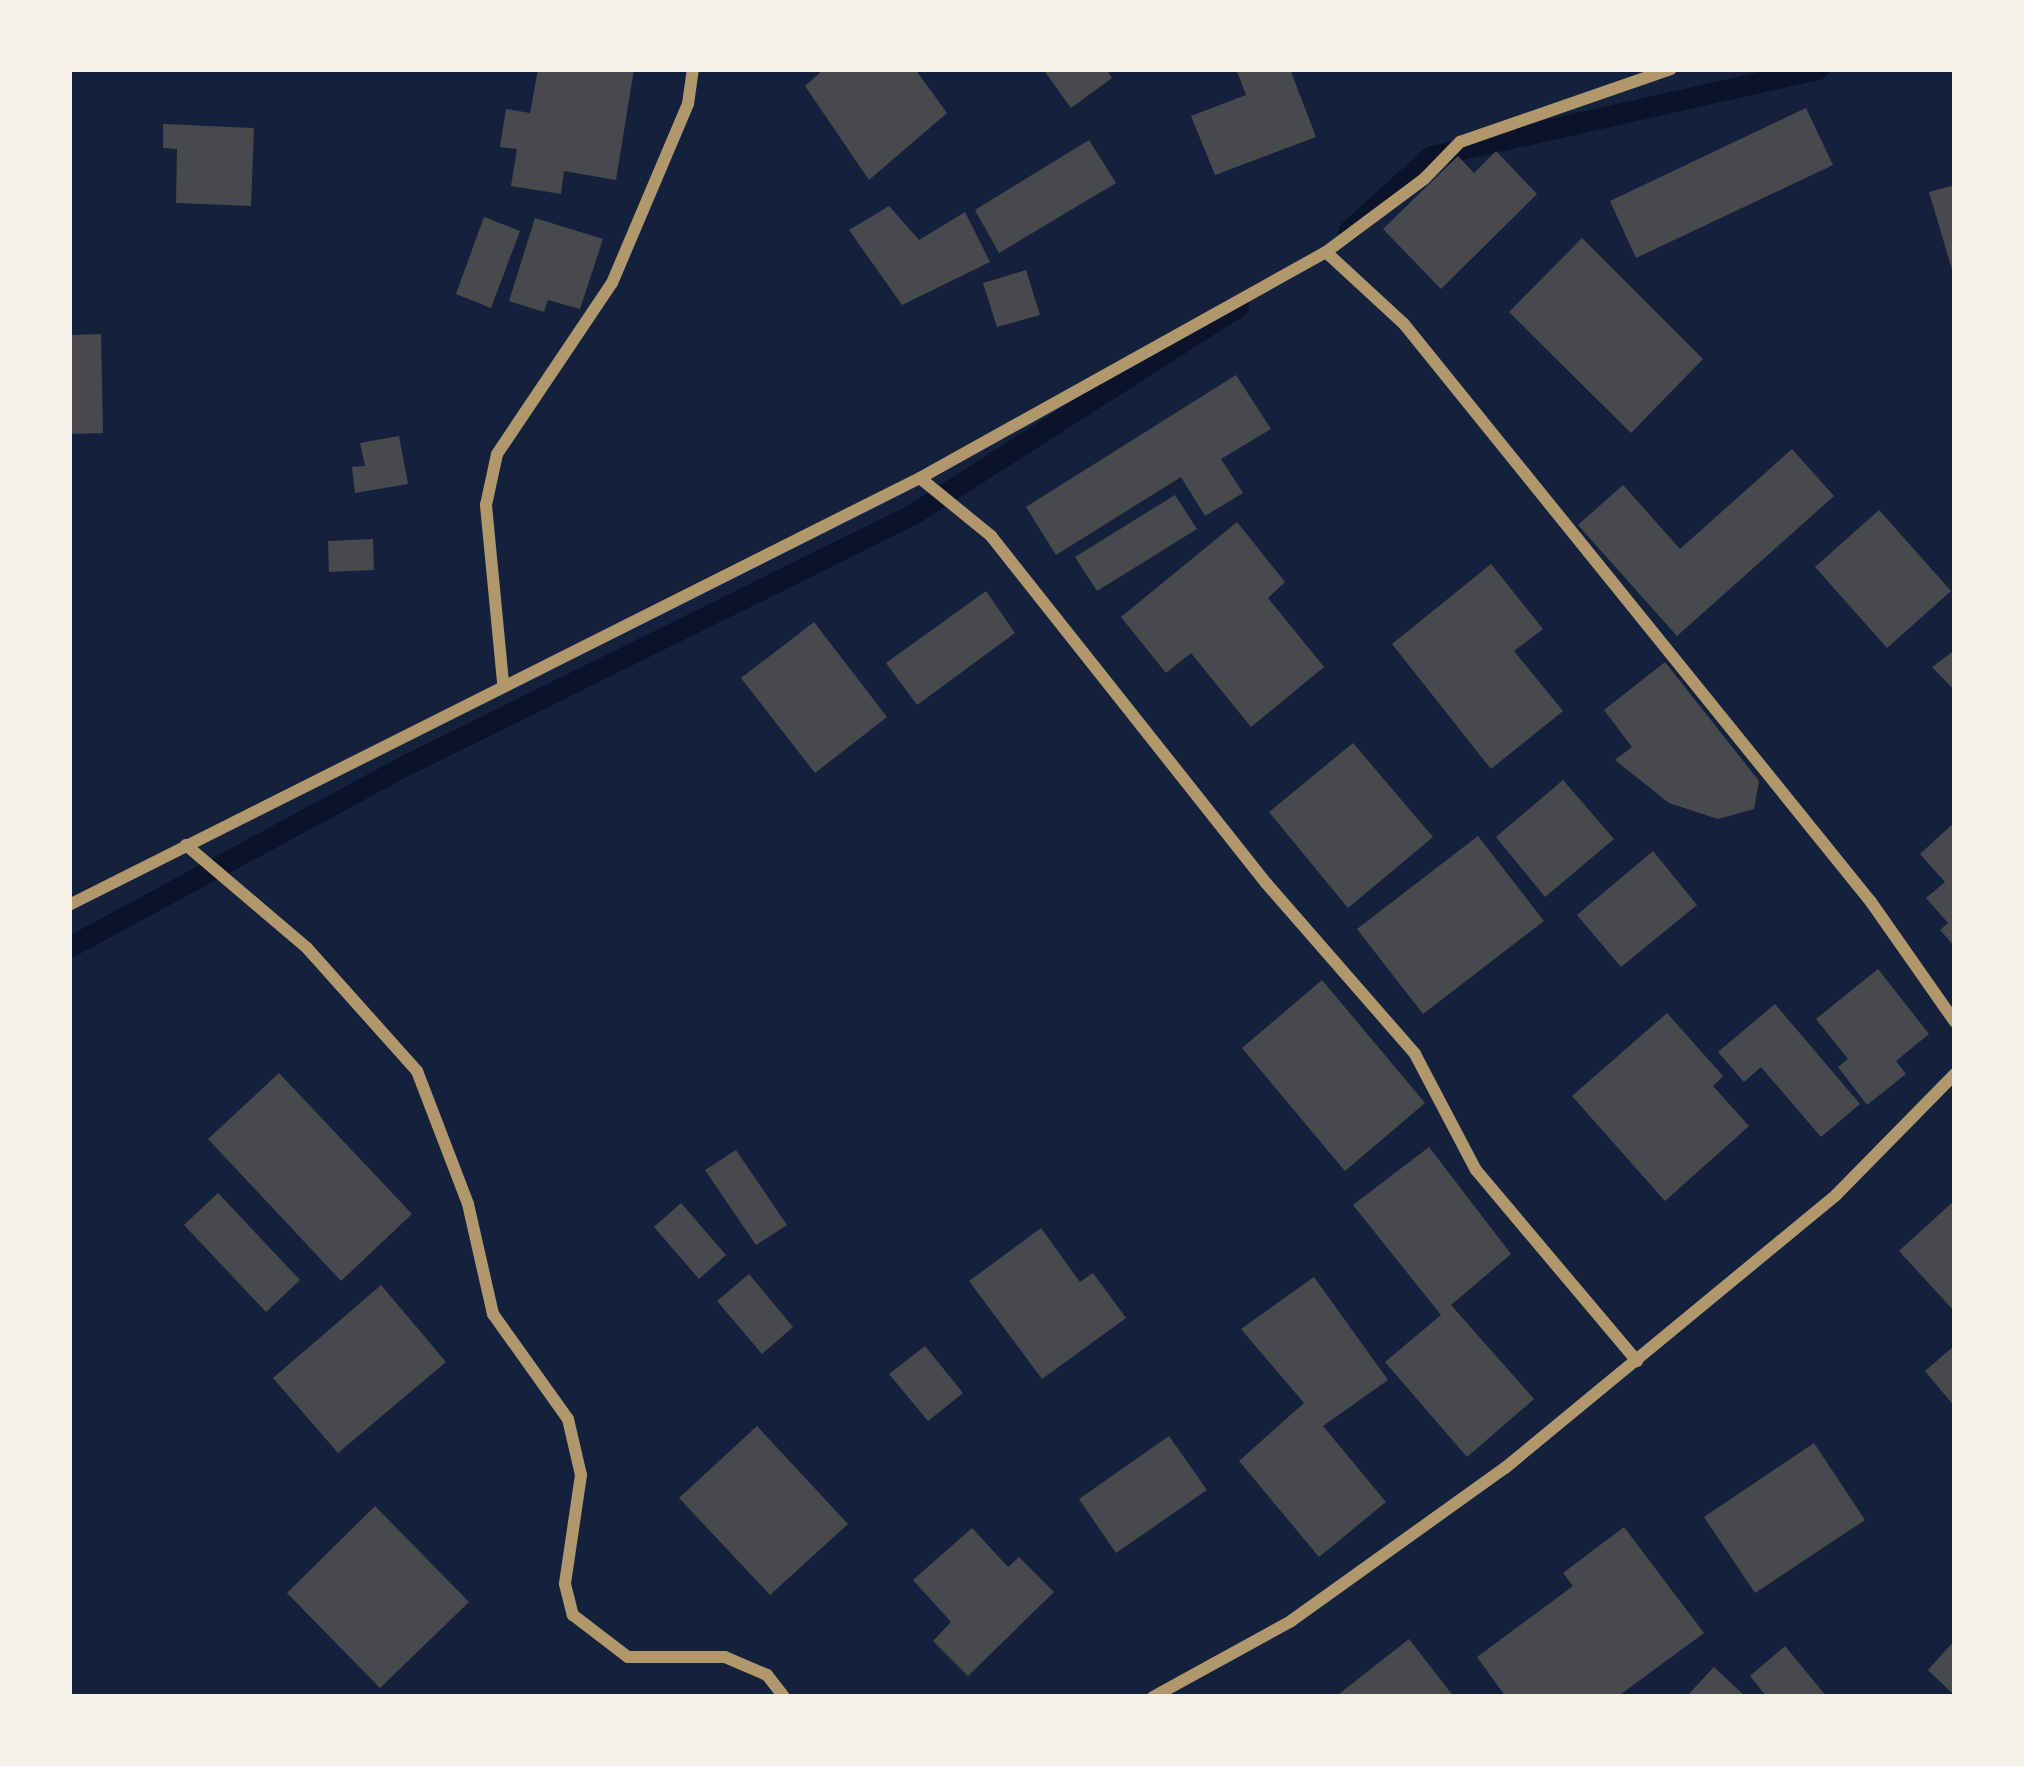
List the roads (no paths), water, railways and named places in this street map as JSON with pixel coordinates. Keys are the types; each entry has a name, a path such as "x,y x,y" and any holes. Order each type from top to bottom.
{"street":[{"path":"503,682 485,506 497,454 613,283 688,104 693,69"},
{"path":"69,905 503,682 920,478 1326,252 1424,179 1460,142 1671,69"},
{"path":"1326,252 1404,325 1871,902 1955,1022"},
{"path":"920,478 991,536 1252,866 1415,1054 1476,1170 1637,1361"},
{"path":"186,845 307,949 417,1071 468,1204 493,1314 568,1419 581,1475 565,1584 573,1615 628,1657 725,1657 766,1675 784,1697"},
{"path":"1153,1697 1291,1621 1637,1361 1836,1195 1955,1074"}],"waterway":[{"path":"1348,231 1431,156 1818,69"},
{"path":"69,947 408,764 913,514 1238,306"}]}
